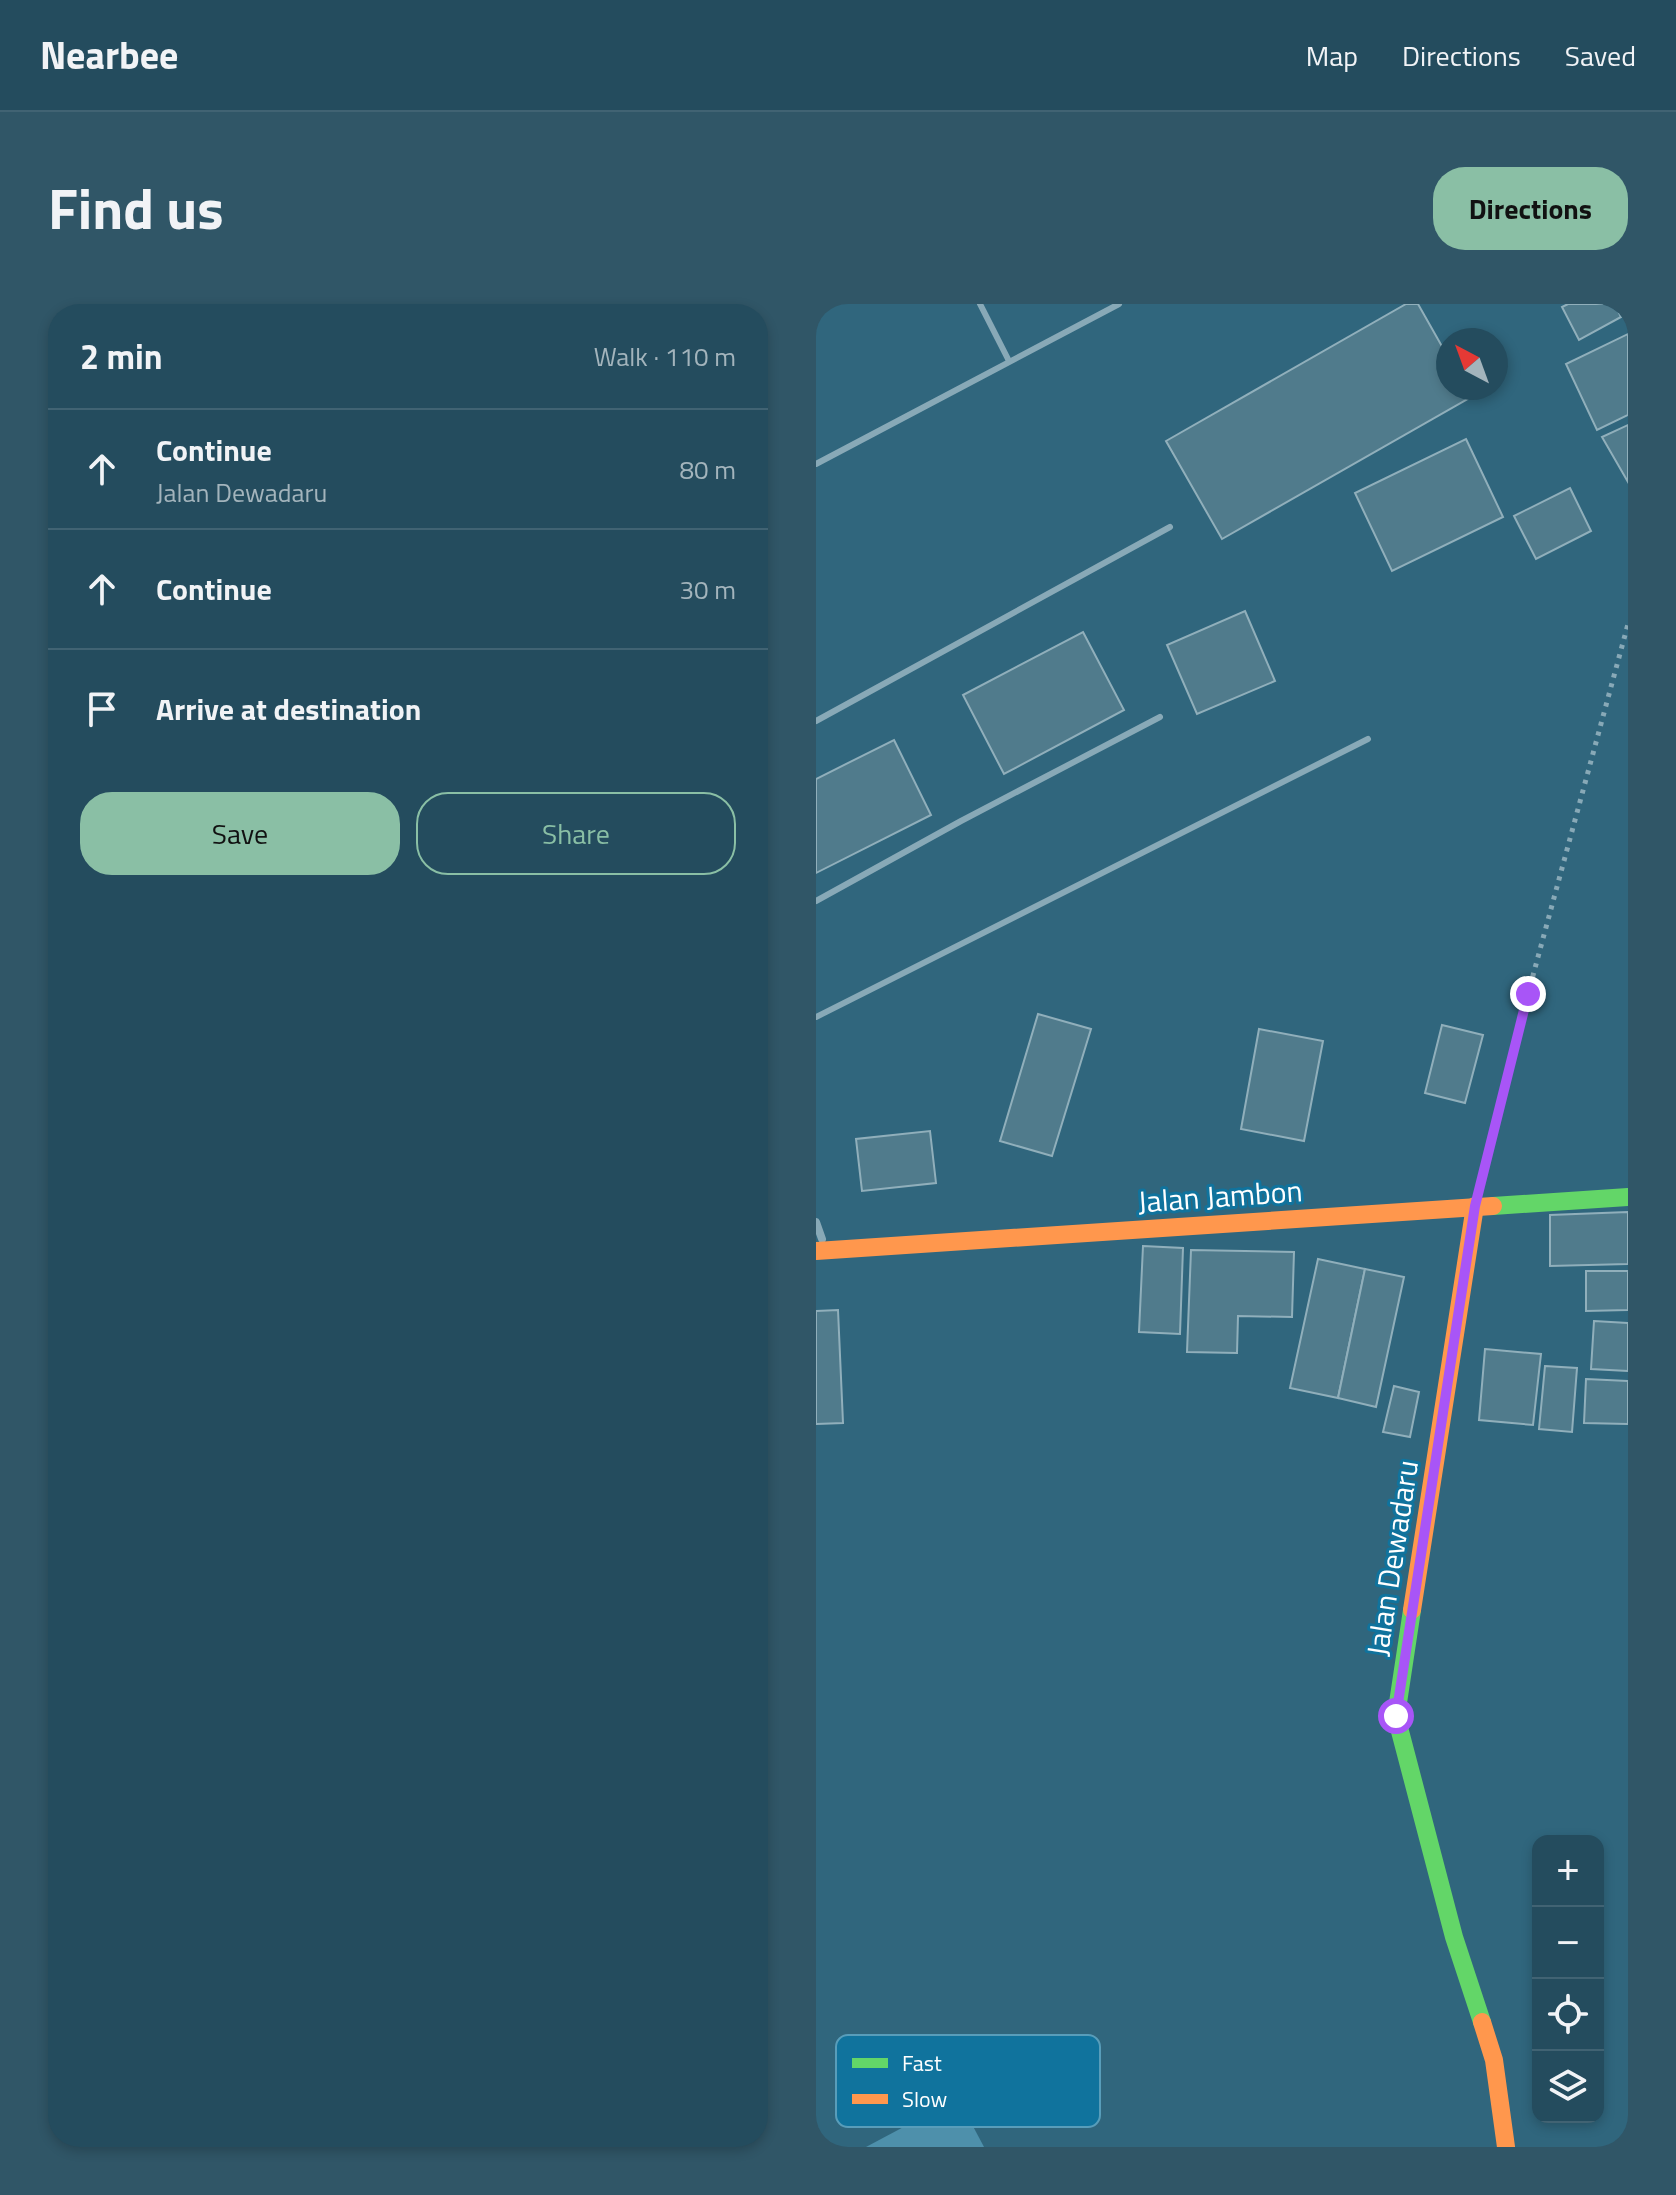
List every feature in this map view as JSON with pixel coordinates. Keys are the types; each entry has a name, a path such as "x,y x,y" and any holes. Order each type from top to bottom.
{"street":[{"name":"Jalan Jambon","path":"822,1251 1628,1197"},
{"name":"Jalan Dewadaru","path":"1475,1206 1396,1716 1454,1937 1494,2060 1506,2147"},
{"path":"816,1222 822,1251"}],"lane":[{"path":"980,304 1009,361"},
{"path":"816,464 1119,304"},
{"path":"816,721 1170,527"},
{"path":"816,901 1160,717"},
{"path":"816,1017 1368,739"}],"path":[{"path":"1475,1206 1528,994 1628,624"}],"water":[{"path":"904,2127 973,2127 984,2147 866,2147"}],"building":[{"path":"1406,304 1418,304 1436,336 1436,400 1466,400 1222,539 1166,441"},
{"path":"1568,304 1615,304 1621,317 1579,340 1562,307"},
{"path":"1628,334 1628,415 1597,430 1566,364"},
{"path":"1628,425 1628,482 1602,437"},
{"path":"1466,439 1503,517 1392,571 1355,493"},
{"path":"1570,488 1591,531 1536,559 1514,516"},
{"path":"1245,611 1275,681 1197,714 1167,645"},
{"path":"1083,632 1124,710 1004,774 963,695"},
{"path":"894,740 931,815 816,873 816,779"},
{"path":"1038,1014 1091,1029 1052,1156 1000,1141"},
{"path":"1442,1025 1483,1035 1465,1103 1425,1093"},
{"path":"1259,1029 1323,1041 1304,1141 1241,1129"},
{"path":"930,1131 936,1183 862,1191 856,1139"},
{"path":"1628,1212 1628,1264 1550,1266 1550,1215"},
{"path":"1143,1246 1183,1248 1180,1334 1139,1332"},
{"path":"1191,1250 1294,1252 1292,1317 1238,1316 1237,1353 1187,1352"},
{"path":"1318,1259 1365,1269 1338,1398 1290,1388"},
{"path":"1365,1269 1404,1277 1376,1407 1338,1398"},
{"path":"1586,1271 1628,1271 1628,1310 1586,1311"},
{"path":"838,1310 843,1423 816,1424 816,1311"},
{"path":"1594,1321 1628,1323 1628,1371 1591,1369"},
{"path":"1485,1349 1541,1354 1533,1425 1479,1420"},
{"path":"1545,1366 1577,1368 1572,1432 1539,1429"},
{"path":"1586,1379 1628,1381 1628,1424 1584,1423"},
{"path":"1394,1386 1419,1392 1410,1437 1383,1432"}],"traffic: fast":[{"path":"1493,1206 1628,1197"},
{"path":"1412,1610 1396,1716 1454,1937 1482,2022"}],"traffic: slow":[{"path":"1412,1610 1475,1206"},
{"path":"816,1251 1493,1206"},
{"path":"1482,2022 1494,2060 1506,2147"}],"route":[{"path":"1396,1716 1475,1206 1528,994"}]}
